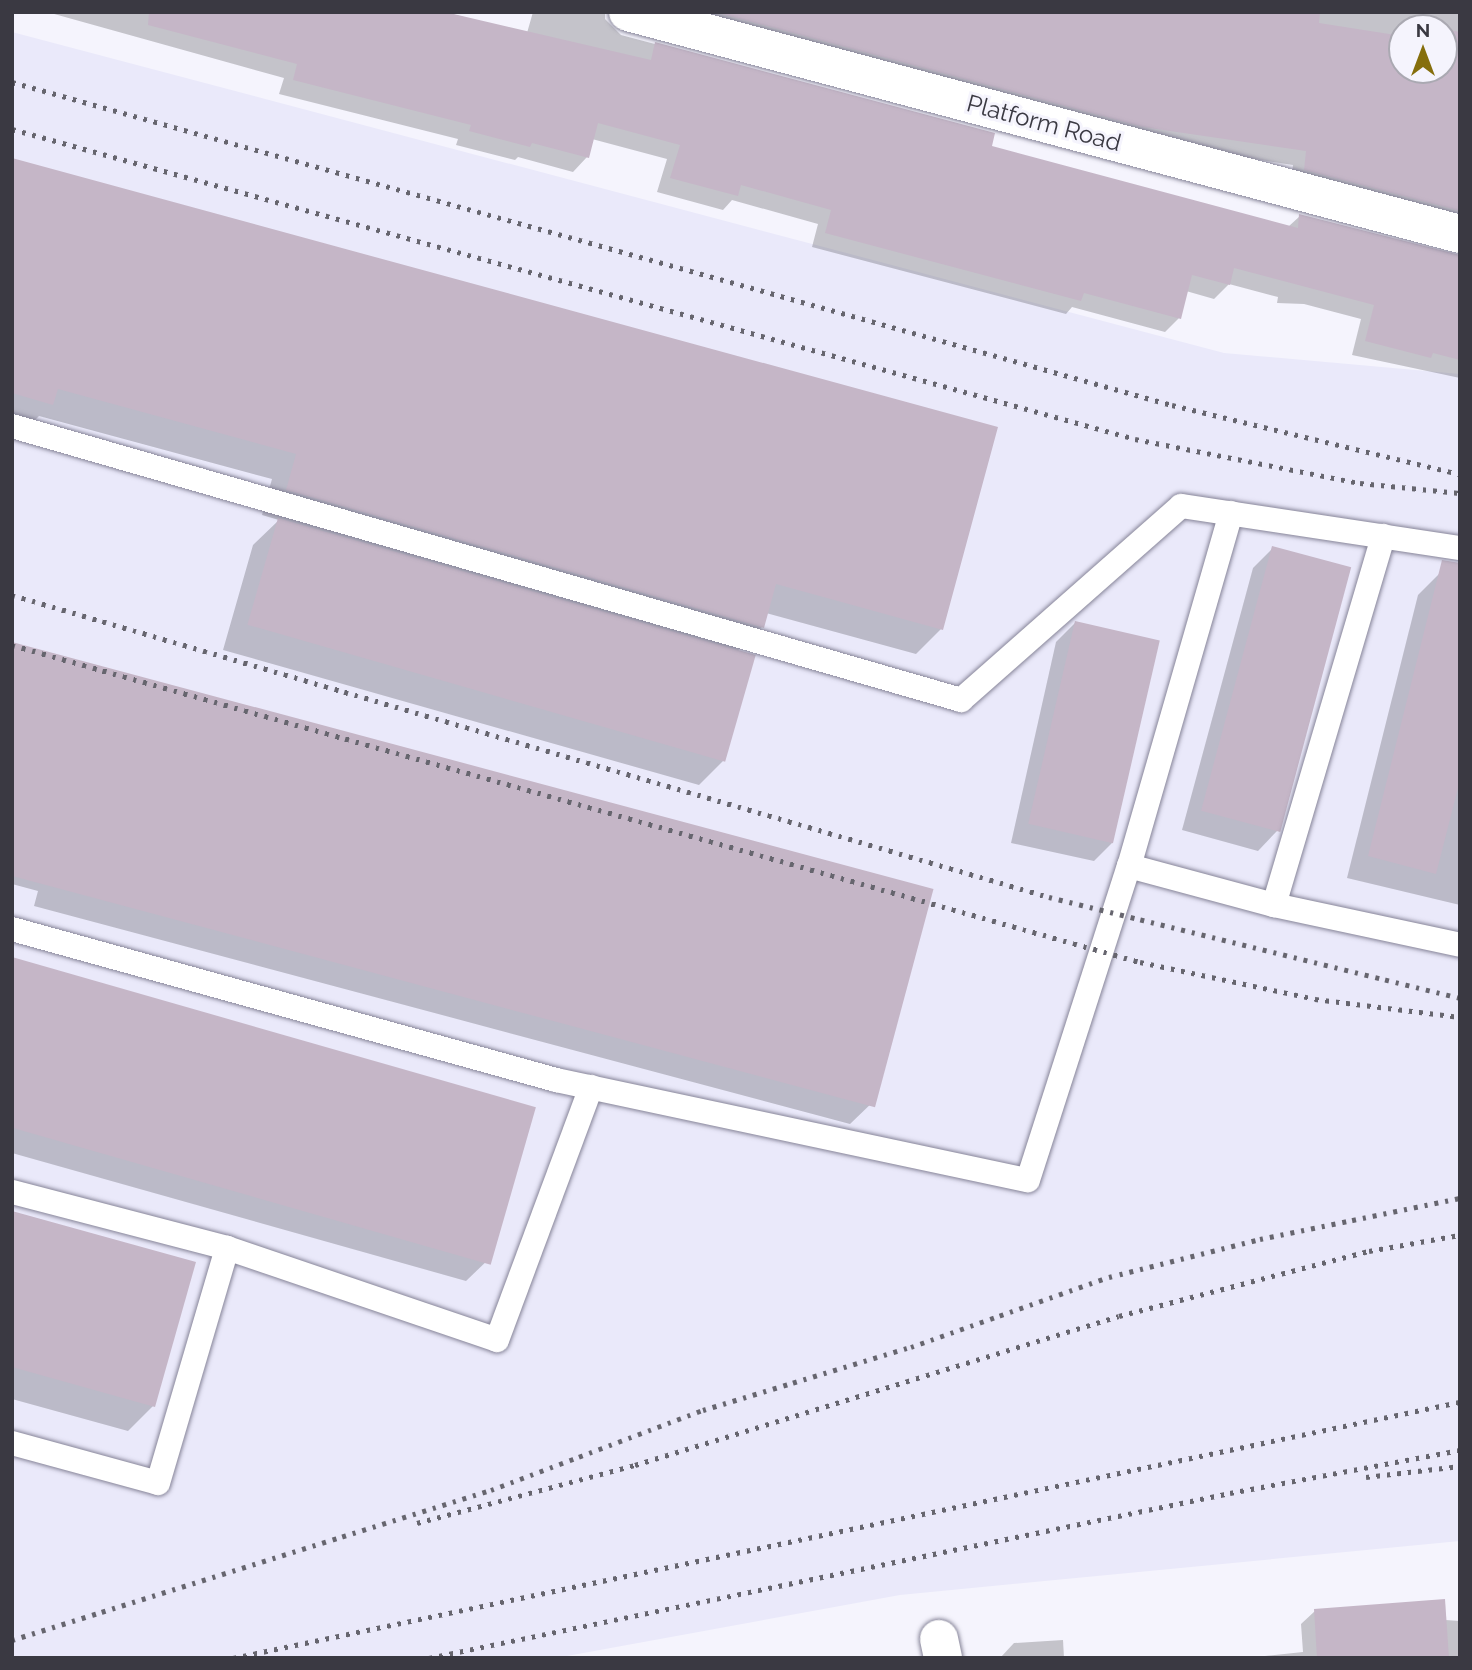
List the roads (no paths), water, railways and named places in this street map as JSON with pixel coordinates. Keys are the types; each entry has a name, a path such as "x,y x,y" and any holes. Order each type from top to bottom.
{"street":[{"name":"Platform Road","path":"628,12 1460,234"}],"lane":[{"path":"12,426 961,700 1181,506 1460,548"},
{"path":"12,929 591,1087 1028,1180 1129,866 1231,513"},
{"path":"1274,905 1383,536"},
{"path":"1129,866 1274,905 1460,945"},
{"path":"12,1192 227,1248 497,1340 591,1087"},
{"path":"12,1443 158,1483 227,1248"}],"railway":[{"path":"12,82 1172,405 1460,474"},
{"path":"12,129 1135,439 1360,483 1460,493"},
{"path":"12,595 1049,897 1460,998"},
{"path":"12,645 1140,962 1315,999 1460,1017"},
{"path":"12,1640 491,1490 703,1410 911,1347 1109,1277 1260,1239 1460,1198"},
{"path":"417,1523 635,1465 1119,1316 1369,1251 1460,1235"},
{"path":"233,1658 1460,1402"},
{"path":"429,1658 1230,1493 1460,1450"},
{"path":"1366,1477 1460,1466"}]}
